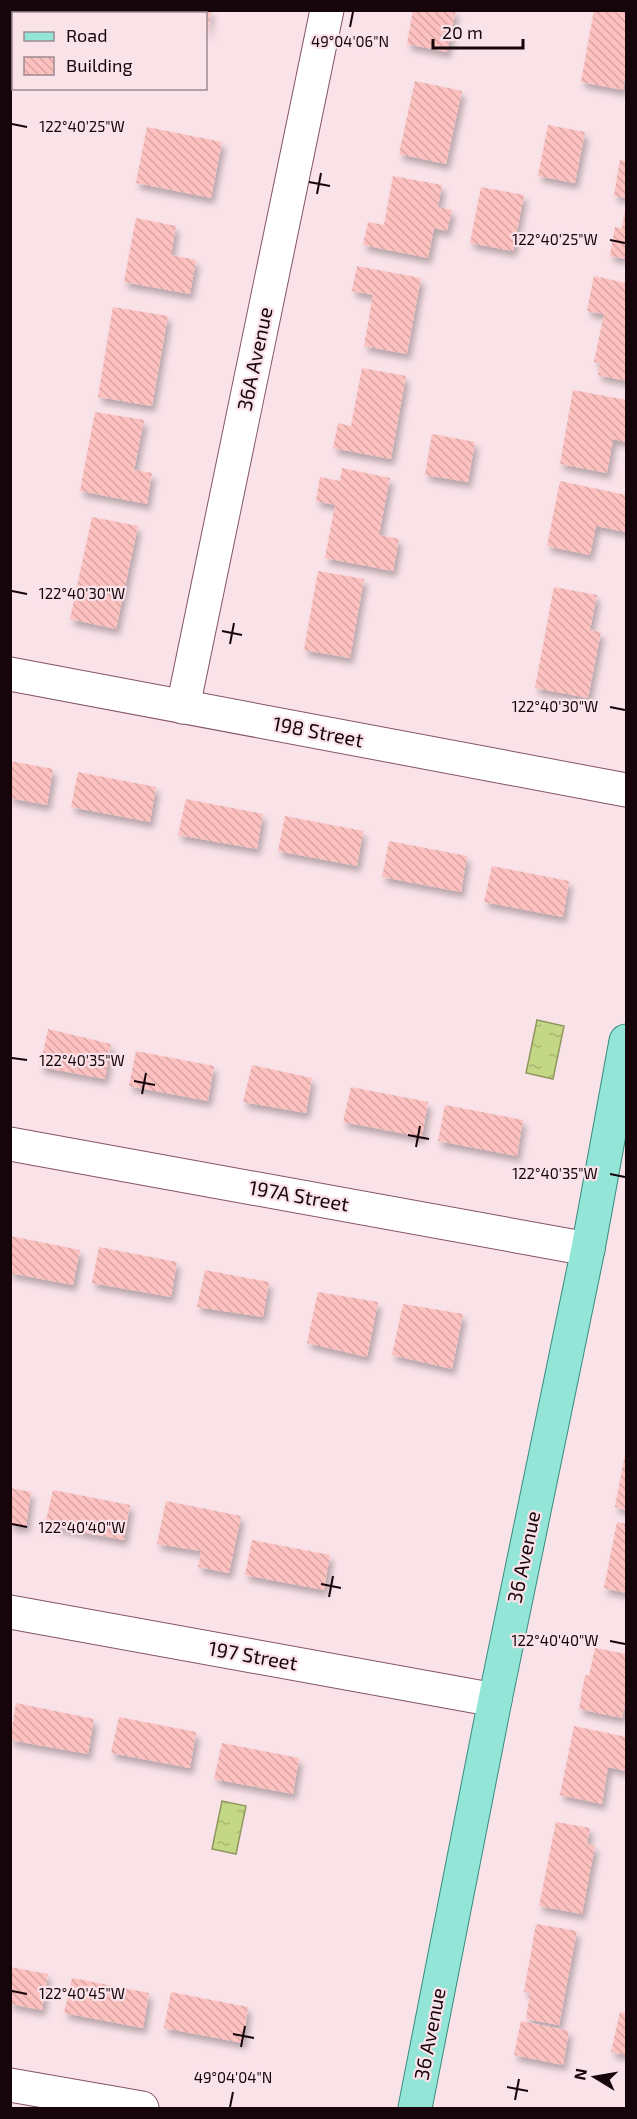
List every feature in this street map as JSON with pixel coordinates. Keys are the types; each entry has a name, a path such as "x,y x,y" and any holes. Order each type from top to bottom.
{"main road":[{"name":"36 Avenue","path":"420,2108 495,1700 588,1249 627,1041"}],"street":[{"name":"36A Avenue","path":"183,707 327,10"},
{"name":"198 Street","path":"10,674 627,790"},
{"name":"197A Street","path":"10,1144 588,1249"},
{"name":"197 Street","path":"10,1612 495,1700"},
{"path":"10,2085 142,2109"}],"water":[{"path":"537,1020 564,1026 553,1079 526,1073"},
{"path":"222,1801 246,1806 236,1854 212,1849"}],"building":[{"path":"10,10 18,10 12,12 12,45"},
{"path":"167,10 211,10 207,38 207,12 166,12"},
{"path":"413,10 456,10 447,52 407,44"},
{"path":"594,10 626,10 626,70 623,90 581,82"},
{"path":"415,81 462,91 446,164 399,154"},
{"path":"548,125 585,132 575,183 538,176"},
{"path":"147,127 222,142 211,198 136,183"},
{"path":"620,160 626,161 626,198 614,196"},
{"path":"393,176 442,185 438,207 452,210 447,231 434,228 428,258 363,245 368,222 384,225"},
{"path":"481,187 524,195 513,251 470,243"},
{"path":"625,210 626,259 610,256 615,227 622,228"},
{"path":"136,218 176,226 171,255 196,260 190,294 124,282"},
{"path":"357,266 421,278 407,354 364,346 373,295 352,291"},
{"path":"594,276 626,283 626,381 598,375 600,363 594,362 604,314 587,311"},
{"path":"113,307 168,316 152,406 98,397"},
{"path":"362,368 406,376 391,459 333,448 338,423 351,426"},
{"path":"573,390 626,400 626,442 613,439 607,473 560,464"},
{"path":"95,412 144,420 134,470 152,473 147,504 80,491"},
{"path":"432,434 475,442 468,482 425,475"},
{"path":"342,468 390,478 379,535 399,539 393,571 325,558 335,505 316,501 320,477 340,481"},
{"path":"560,481 626,495 626,532 596,526 590,555 547,546"},
{"path":"92,517 138,526 116,629 70,619"},
{"path":"318,571 364,579 350,658 304,650"},
{"path":"554,587 597,595 590,630 601,632 588,698 535,688"},
{"path":"10,761 53,769 47,805 10,798"},
{"path":"78,772 156,787 150,822 71,807"},
{"path":"186,799 263,814 257,849 178,835"},
{"path":"285,816 363,831 357,866 278,851"},
{"path":"389,841 467,856 461,892 382,877"},
{"path":"492,866 569,881 563,917 484,902"},
{"path":"48,1029 111,1044 105,1079 40,1067"},
{"path":"136,1051 214,1066 208,1101 129,1086"},
{"path":"252,1065 312,1078 306,1113 243,1102"},
{"path":"351,1087 428,1102 422,1137 343,1122"},
{"path":"445,1105 523,1120 517,1156 438,1141"},
{"path":"10,1236 80,1250 73,1285 10,1273"},
{"path":"99,1247 177,1262 171,1297 92,1283"},
{"path":"205,1270 269,1282 263,1317 197,1307"},
{"path":"318,1292 378,1302 367,1357 307,1343"},
{"path":"403,1304 463,1314 452,1369 392,1355"},
{"path":"626,1455 626,1510 615,1507"},
{"path":"10,1488 31,1492 26,1527 10,1525"},
{"path":"53,1490 130,1505 124,1540 45,1525"},
{"path":"166,1501 241,1516 229,1573 198,1567 201,1551 157,1544"},
{"path":"617,1522 626,1524 626,1593 604,1588"},
{"path":"252,1540 330,1555 324,1590 245,1575"},
{"path":"595,1648 626,1654 626,1706 622,1718 579,1709 585,1675 589,1676"},
{"path":"16,1703 94,1719 88,1754 10,1740"},
{"path":"119,1717 196,1732 190,1768 111,1753"},
{"path":"574,1726 626,1737 626,1771 608,1767 602,1804 560,1795"},
{"path":"222,1743 299,1758 293,1794 214,1779"},
{"path":"556,1822 590,1828 587,1844 595,1846 582,1914 539,1906"},
{"path":"536,1924 577,1931 559,2025 526,2019 530,1993 524,1992"},
{"path":"10,1967 48,1974 42,2010 10,2004"},
{"path":"72,1978 149,1993 143,2028 64,2013"},
{"path":"171,1992 248,2007 243,2043 164,2028"},
{"path":"620,2012 626,2013 626,2055 611,2052"},
{"path":"521,2021 569,2031 563,2065 514,2055"}]}
